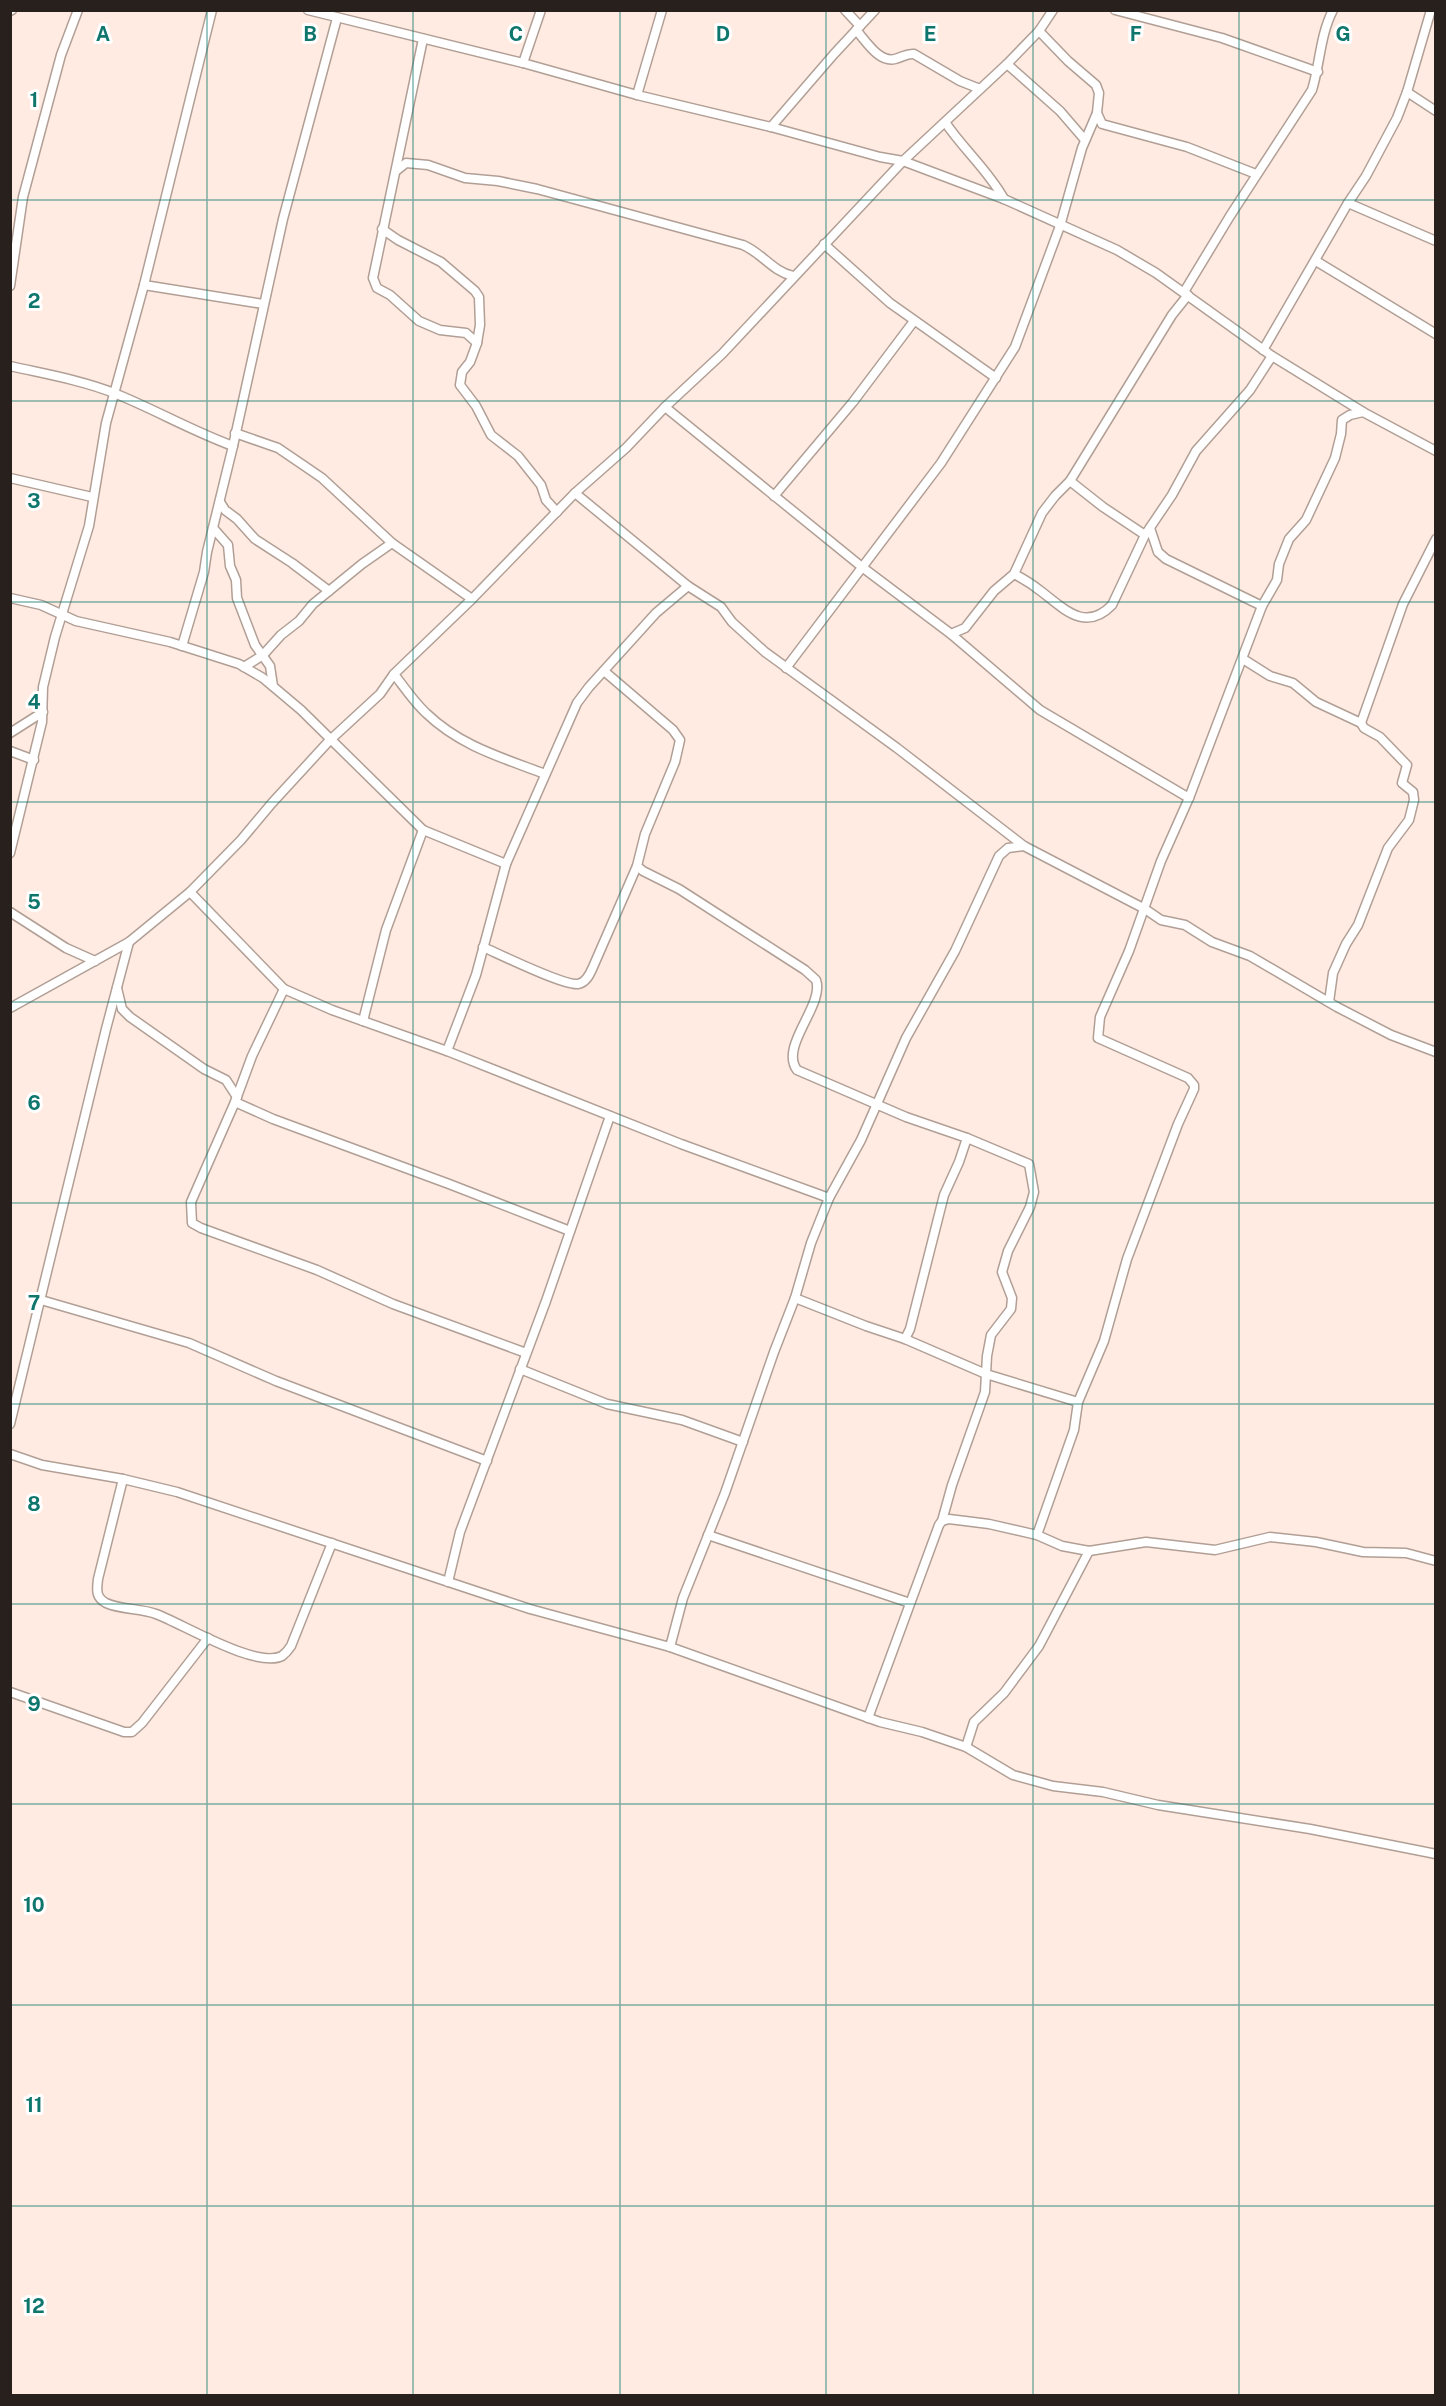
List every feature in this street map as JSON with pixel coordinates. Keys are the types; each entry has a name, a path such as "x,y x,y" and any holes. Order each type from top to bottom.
{"street":[{"path":"10,286 23,197 62,55 78,10"},
{"path":"10,853 44,711 43,687 61,613 89,526 106,423 144,285 212,10"},
{"path":"308,10 903,161 1004,199 1117,250 1186,293 1272,356 1363,412 1436,451"},
{"path":"523,63 541,10"},
{"path":"637,95 662,10"},
{"path":"845,10 883,58 890,60 909,53 915,54 960,81 980,89"},
{"path":"771,127 875,10"},
{"path":"10,1008 129,942 190,892 241,840 332,739 380,694 393,674 472,599 575,494 626,448 665,407 722,354 903,161 1039,31 1053,10"},
{"path":"1115,10 1222,38 1317,72"},
{"path":"951,634 965,628 994,591 1014,574 1042,513 1070,481 1256,174 1292,123 1312,90 1326,23 1333,10"},
{"path":"1263,350 1348,203 1383,148 1407,92 1428,11"},
{"path":"182,646 202,581 263,304 307,126 337,18"},
{"path":"786,668 941,463 1015,347 1060,226 1085,140 1097,113 1099,93 1095,85 1039,31"},
{"path":"423,39 373,274 375,286 390,295 419,321 440,330 466,333 477,343"},
{"path":"1007,63 1060,111 1085,140"},
{"path":"1407,92 1436,111"},
{"path":"1097,113 1099,120 1107,126 1187,147 1256,174"},
{"path":"945,122 957,140 991,178 1004,199"},
{"path":"396,171 406,163 428,165 465,178 506,183 609,207 743,245 756,251 781,273 793,276"},
{"path":"1348,203 1436,241"},
{"path":"382,229 441,262 475,291 480,303 477,343 472,359 462,372 461,389 476,405 491,435 518,456 541,485 546,500 557,512"},
{"path":"824,244 883,297 996,378"},
{"path":"1316,261 1436,334"},
{"path":"144,285 263,304"},
{"path":"774,496 853,402 914,321"},
{"path":"1014,574 1040,590 1061,607 1085,618 1099,616 1112,605 1147,532 1172,495 1196,451 1250,390 1272,356"},
{"path":"10,366 72,380 114,393 233,446"},
{"path":"665,407 862,567 951,634 1040,710 1189,798"},
{"path":"1037,1535 1074,1430 1078,1402 1104,1341 1141,1218 1194,1089 1194,1085 1188,1078 1100,1040 1097,1036 1100,1017 1145,909 1161,861 1189,798 1262,606 1277,580 1279,564 1289,539 1306,520 1335,458 1342,420 1350,415 1363,412"},
{"path":"235,433 278,448 322,478 392,543 472,599"},
{"path":"10,478 92,497"},
{"path":"1070,481 1118,518 1147,532 1158,552"},
{"path":"575,494 688,586 722,607 732,622 786,668 897,748 1024,846 1145,909 1161,920 1181,924 1212,942 1250,956 1391,1035 1436,1052"},
{"path":"220,502 225,510 237,519 255,539 329,591"},
{"path":"213,528 228,545 237,598 255,645 270,666 273,686"},
{"path":"1361,723 1399,615 1435,541"},
{"path":"244,667 263,655 281,635 300,621 313,604 392,543"},
{"path":"1138,550 1148,548 1158,552 1181,568 1262,606"},
{"path":"447,1052 476,975 506,864 577,703 656,613 688,586"},
{"path":"10,597 61,613 84,623 182,646 244,667 273,686 332,739 423,830 456,846 506,864"},
{"path":"1243,659 1269,676 1293,683 1316,702 1361,723 1364,728 1380,737 1407,765 1402,783 1413,792 1414,800 1409,820 1388,848 1358,925 1346,944 1333,973 1329,1002"},
{"path":"483,947 573,984 585,981 593,967 637,866 645,834 675,762 680,740 673,730 604,671"},
{"path":"393,674 425,712 457,738 480,750 545,774"},
{"path":"10,733 44,711"},
{"path":"10,751 34,760"},
{"path":"363,1021 386,930 423,830"},
{"path":"670,1647 683,1598 743,1442 795,1298 811,1243 829,1198 861,1140 906,1038 955,951 999,856 1008,848 1024,846"},
{"path":"637,866 813,975 818,990 794,1049 794,1066 801,1072 877,1106 967,1138 1029,1164 1034,1192 1030,1207 1008,1251 1002,1276 1012,1298 1011,1309 991,1335 985,1392 958,1467 942,1521 909,1603 868,1718"},
{"path":"190,892 284,989 610,1116 829,1198"},
{"path":"10,912 66,948 94,961"},
{"path":"10,1424 129,942"},
{"path":"117,987 122,1009 130,1017 204,1069 226,1080 236,1100 283,1123 570,1231"},
{"path":"284,989 252,1056 236,1100 190,1202 192,1223 317,1270 431,1319 526,1353"},
{"path":"448,1582 460,1532 610,1116"},
{"path":"905,1339 913,1318 944,1195 967,1138"},
{"path":"795,1298 905,1339 986,1374 1078,1402"},
{"path":"41,1300 189,1343 285,1384 487,1461"},
{"path":"520,1369 607,1404 682,1420 743,1442"},
{"path":"10,1454 42,1465 123,1479 177,1492 530,1609 670,1647 868,1718 898,1728 922,1732 966,1747 1013,1775 1053,1786 1103,1792 1158,1805 1310,1829 1436,1854"},
{"path":"123,1479 98,1579 96,1591 98,1597 106,1603 158,1615 208,1638 261,1658 275,1658 287,1652 297,1633 332,1543"},
{"path":"942,1521 955,1519 1037,1535 1062,1545 1089,1551 1146,1542 1215,1550 1270,1538 1316,1542 1362,1552 1406,1552 1436,1561"},
{"path":"708,1535 909,1603"},
{"path":"966,1747 975,1722 1011,1685 1039,1646 1089,1551"},
{"path":"10,1692 124,1732 132,1732 142,1723 208,1638"}]}
